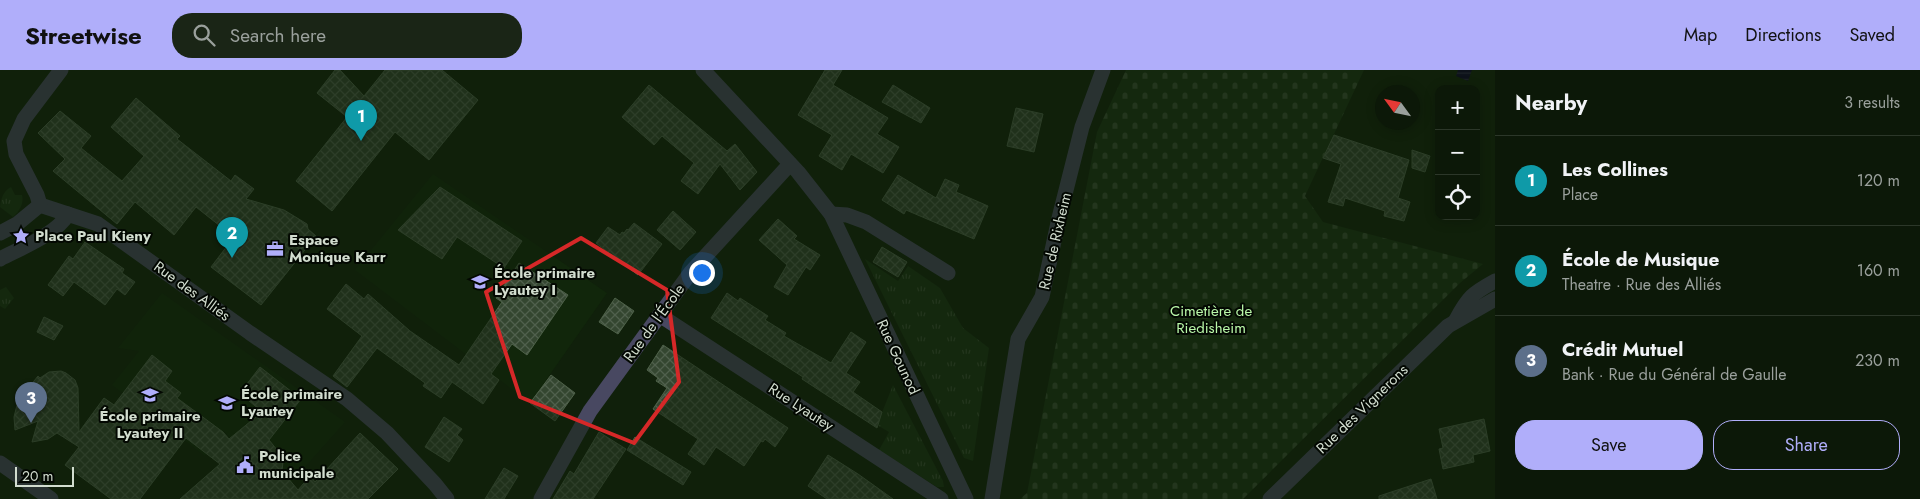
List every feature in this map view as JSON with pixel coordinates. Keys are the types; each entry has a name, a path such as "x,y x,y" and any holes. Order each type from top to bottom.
{"street":[{"path":"0,233 17,224 40,205 16,154 14,141 24,119 60,70"},
{"name":"Rue de Rixheim","path":"992,499 1018,339 1042,297 1059,218 1082,127 1103,70"},
{"name":"Rue Gounod","path":"705,71 811,187 830,214 966,499"},
{"name":"Rue de l'École","path":"541,499 590,411 691,272 790,164"},
{"name":"Rue des Alliés","path":"40,205 98,224 250,333 348,399 394,440 447,499"},
{"path":"0,259 39,239 64,222 68,214"},
{"path":"830,214 847,215 866,222 948,273"},
{"name":"Rue des Vignerons","path":"1455,321 1466,301 1477,291 1495,281"},
{"name":"Rue des Vignerons","path":"1270,499 1448,326 1495,298"},
{"name":"Rue Lyautey","path":"660,316 941,499"},
{"path":"0,463 51,499"}],"highlighted area":[{"path":"581,238 667,290 679,382 634,443 520,397 486,292"}],"shaded area":[{"path":"1458,70 1472,70 1468,81 1456,76"},
{"name":"École primaire Lyautey I","path":"433,174 607,293 530,403 355,270"},
{"name":"École primaire Lyautey","path":"162,293 345,422 280,495 224,431 205,456 112,385 139,351 118,348"}],"green space":[{"name":"Cimetière de Riedisheim","path":"1126,70 1364,70 1305,196 1323,222 1483,264 1460,283 1243,499 1020,499 1027,493 1097,132"},
{"path":"11,187 15,195 22,195 21,207 13,217 0,207 3,196"},
{"path":"865,259 898,281 908,266 940,288 963,328 989,348 973,461 964,458"},
{"path":"6,287 14,298 5,309 0,306 0,290"},
{"path":"893,385 943,481 944,487 937,487 879,450 889,432 877,425"}],"building":[{"path":"335,70 340,70 364,96 385,70 442,70 478,100 429,160 395,132 332,211 296,181 347,117 317,93"},
{"path":"825,70 842,70 833,85 888,118 877,134 899,147 883,173 851,154 842,170 819,156 832,135 798,115"},
{"path":"649,85 727,151 735,144 757,172 740,190 720,164 698,194 681,181 694,163 662,136 654,145 622,117"},
{"path":"893,85 930,108 921,123 882,102"},
{"path":"136,98 180,136 177,139 231,181 235,175 254,189 246,199 284,210 307,224 308,229 316,236 261,305 211,267 234,237 196,207 174,235 135,202 117,224 53,171 65,159 38,133 60,111 91,136 81,148 122,181 144,156 111,127"},
{"path":"1016,108 1043,114 1034,152 1007,146"},
{"path":"1334,135 1409,160 1398,198 1410,202 1404,221 1384,216 1385,211 1345,198 1343,206 1328,202 1341,164 1323,158"},
{"path":"1412,150 1430,156 1425,172 1412,168"},
{"path":"898,175 936,198 945,179 959,185 956,192 988,206 974,239 906,210 904,214 882,200"},
{"path":"440,187 522,241 504,268 457,237 442,259 398,230"},
{"path":"673,211 696,232 680,250 657,230"},
{"path":"778,219 797,236 794,239 820,255 810,270 806,267 788,295 774,287 787,265 759,240"},
{"path":"634,223 662,244 638,275 596,243 608,227 620,235"},
{"path":"85,242 124,269 122,273 135,282 125,295 117,289 105,305 74,282 63,296 48,285 69,256 73,259"},
{"path":"882,247 907,262 898,277 873,262"},
{"path":"519,263 568,295 527,355 512,344 491,374 499,380 483,404 452,382 441,398 423,386 425,383 377,348 347,387 333,376 362,336 327,309 346,284 364,299 368,294 410,331 459,365 502,302 496,298"},
{"path":"727,293 738,301 740,298 768,316 765,320 786,333 784,336 831,363 851,332 866,342 846,373 860,382 853,392 882,412 877,428 802,379 803,377 711,318"},
{"path":"615,298 634,311 618,334 599,322"},
{"path":"44,317 63,326 54,340 37,332"},
{"path":"663,345 788,428 775,447 765,439 763,442 761,441 744,466 716,447 704,465 688,454 698,439 653,409 667,388 656,381 658,378 647,370"},
{"path":"152,355 172,371 165,381 181,393 177,398 223,432 229,439 262,412 240,393 260,367 301,399 269,440 282,456 282,471 298,490 310,476 315,482 360,433 398,469 368,499 180,499 220,464 186,438 140,499 111,499 65,465 79,447 57,433 48,439 32,442 38,421 15,430 14,417 18,401 38,376 40,378 49,372 61,371 75,380 78,388 79,432 104,398 114,405"},
{"path":"551,375 575,393 555,421 530,403"},
{"path":"444,417 462,429 457,435 463,440 449,462 425,447"},
{"path":"1484,419 1490,451 1473,455 1474,462 1443,469 1439,449 1443,448 1439,429"},
{"path":"599,432 626,449 593,499 553,499 570,471 574,474"},
{"path":"635,437 691,472 683,485 627,450"},
{"path":"828,455 893,499 827,499 808,486"},
{"path":"504,468 518,476 504,499 485,499"},
{"path":"1431,479 1437,499 1379,499 1379,496"}],"place":[{"name":"Les Collines","path":"361,141"},
{"name":"Place Paul Kieny","path":"21,236"},
{"name":"Espace Monique Karr","path":"275,249"},
{"name":"École de Musique","path":"232,258"},
{"name":"École primaire Lyautey I","path":"480,282"},
{"name":"École primaire Lyautey II","path":"150,395"},
{"name":"École primaire Lyautey","path":"227,403"},
{"name":"Crédit Mutuel","path":"31,423"},
{"name":"Police municipale","path":"245,465"}]}
